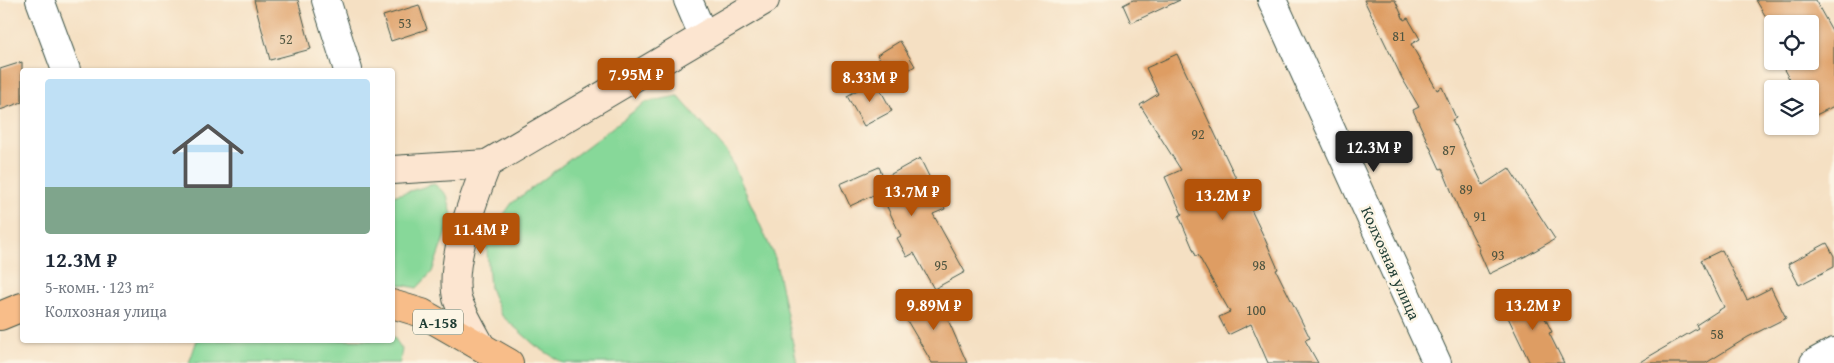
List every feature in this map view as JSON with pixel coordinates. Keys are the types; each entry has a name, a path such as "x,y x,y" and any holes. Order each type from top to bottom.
{"main road":[{"path":"395,170 487,164 765,0"},
{"path":"481,346 458,299 455,278 469,209 487,164"},
{"name":"А-158","path":"395,305 422,314 509,363"},
{"path":"0,316 20,308"}],"street":[{"path":"40,0 65,68"},
{"path":"326,0 347,68"},
{"path":"688,0 703,35"},
{"name":"Колхозная улица","path":"1272,0 1437,363"},
{"path":"1814,363 1834,352"}],"green space":[{"path":"678,96 728,153 775,258 797,363 563,363 536,346 501,315 490,288 486,239 512,203 646,102"},
{"path":"434,184 447,195 452,215 432,272 417,288 395,283 395,195"},
{"path":"395,339 402,349 400,363 189,363 196,343 395,343"}],"building":[{"path":"254,0 298,0 311,49 270,60"},
{"path":"1133,0 1180,0 1131,23 1123,5"},
{"path":"1364,0 1395,0 1404,20 1408,18 1420,39 1411,44 1437,90 1442,87 1456,118 1452,120 1483,185 1509,168 1555,239 1489,274 1480,250 1459,210 1442,168 1440,169 1413,110 1419,107 1402,78"},
{"path":"1756,0 1815,0 1834,34 1834,106 1819,114 1819,80 1790,80 1784,70 1819,70 1819,15 1765,15"},
{"path":"419,5 427,29 391,41 383,16"},
{"path":"900,41 915,66 892,80 877,55"},
{"path":"1177,54 1264,237 1278,269 1276,270 1310,338 1305,340 1318,363 1268,363 1251,324 1228,335 1219,317 1230,312 1198,255 1196,256 1179,216 1182,214 1165,177 1181,170 1140,105 1158,94 1146,68"},
{"path":"22,62 22,68 20,68 20,103 0,110 0,69"},
{"path":"875,80 892,111 864,126 847,96"},
{"path":"920,158 945,209 933,214 965,272 934,289 914,253 907,257 897,238 901,236 880,192 850,206 840,184 879,167 884,178"},
{"path":"1827,243 1834,256 1834,267 1799,285 1788,264"},
{"path":"1722,250 1747,300 1771,288 1786,318 1748,337 1706,363 1638,363 1698,328 1696,325 1724,307 1701,260"},
{"path":"933,293 945,313 967,363 932,363 902,312"},
{"path":"1533,294 1552,332 1549,333 1564,363 1530,363 1504,309"}]}
